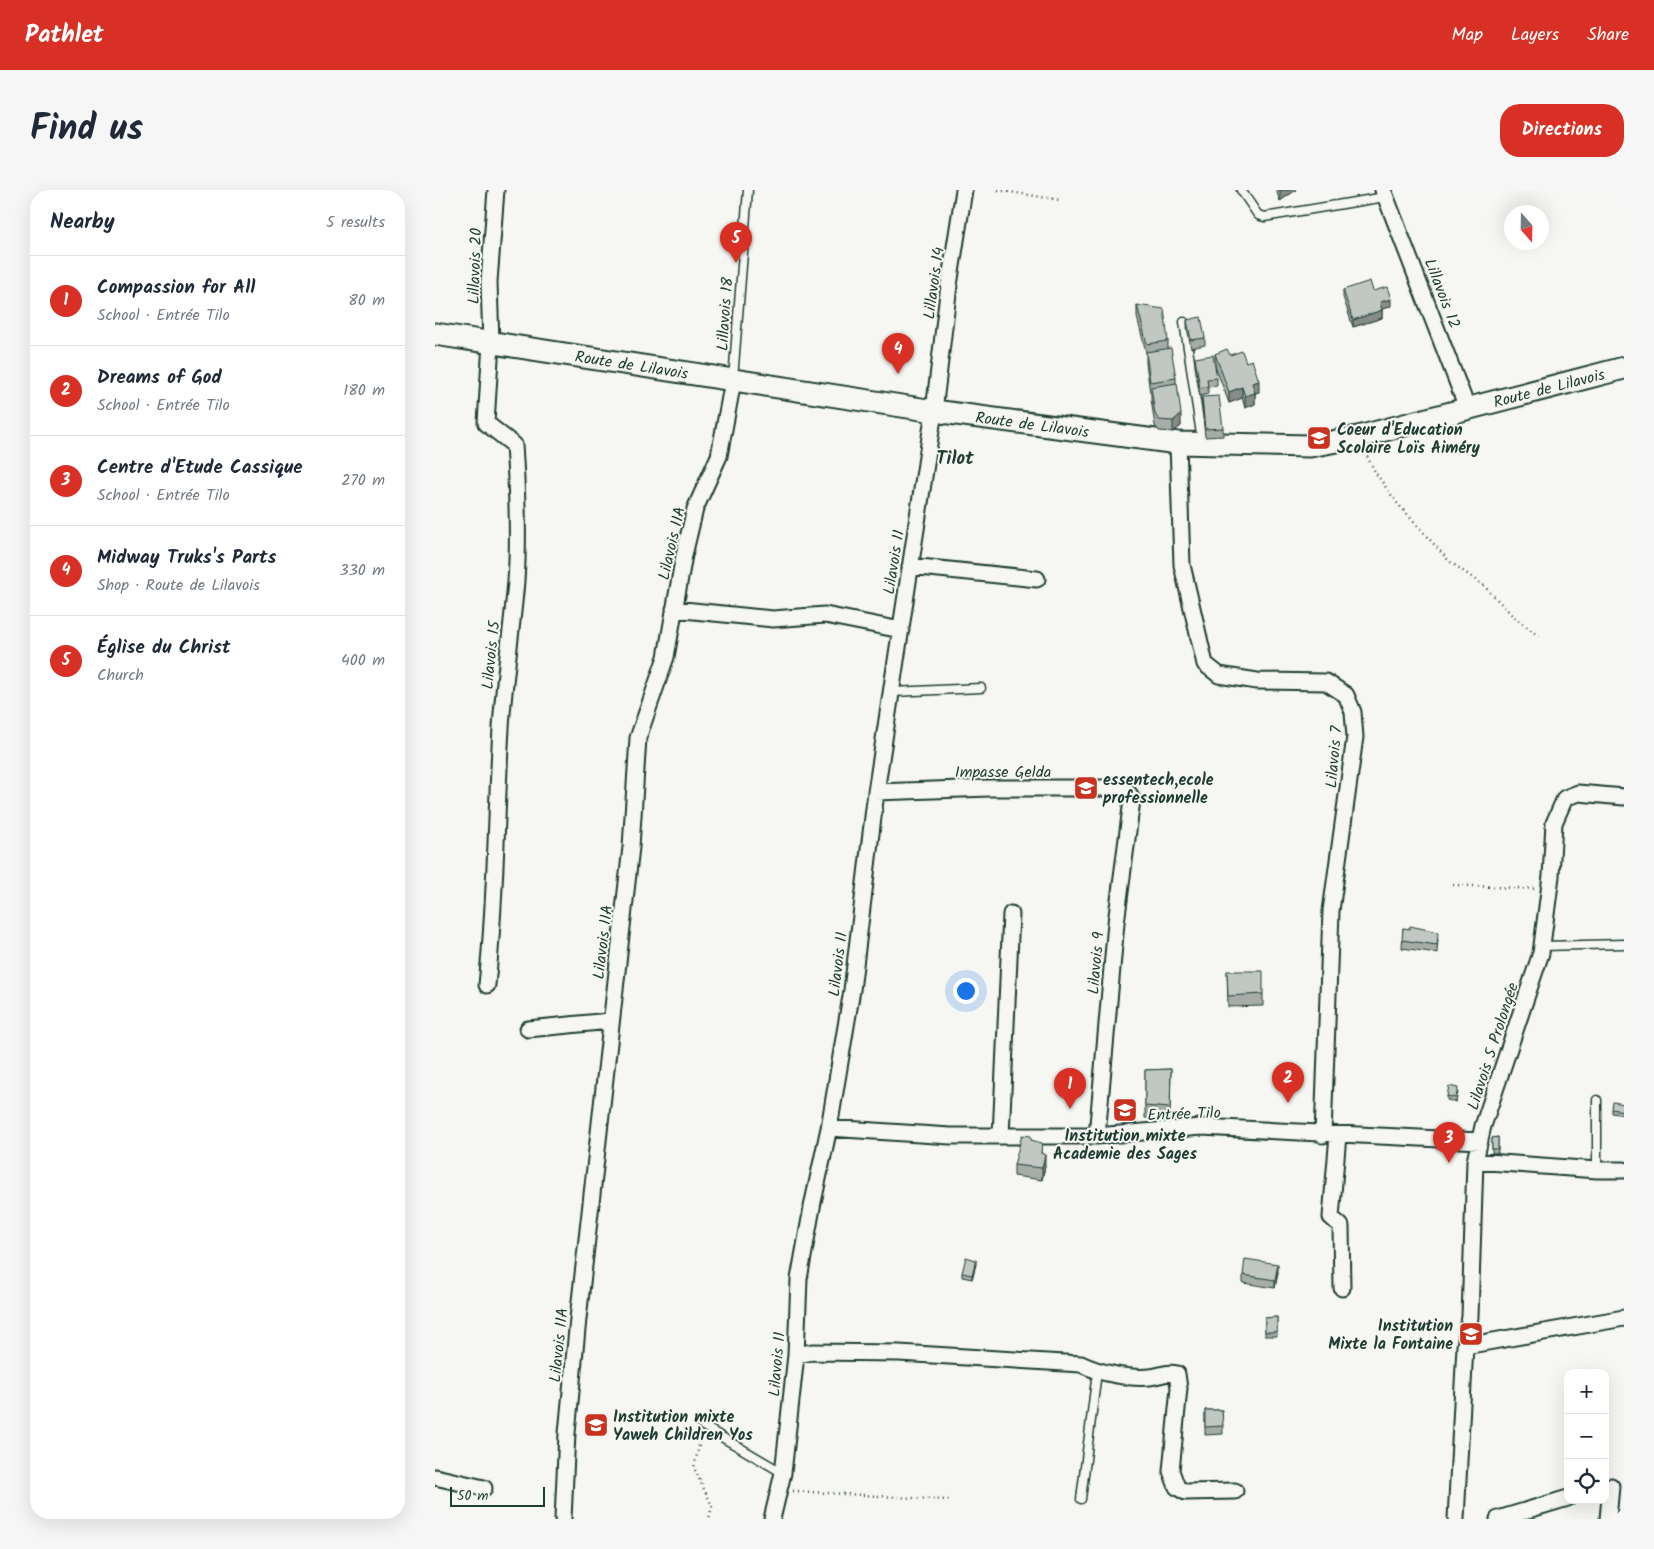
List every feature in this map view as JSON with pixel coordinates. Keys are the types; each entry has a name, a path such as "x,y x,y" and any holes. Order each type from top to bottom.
{"main road":[{"name":"Route de Lilavois","path":"435,334 934,411 1178,443 1202,444 1310,446 1358,437 1468,410 1624,368"}],"street":[{"name":"Lillavois 20","path":"491,343 489,282 496,190"},
{"name":"Lillavois 14","path":"934,411 949,285 965,190"},
{"name":"Lillavois 12","path":"1384,194 1468,410"},
{"name":"Lilavois 15","path":"487,985 493,936 501,728 516,571 516,472 514,445 486,423 491,343"},
{"name":"Lilavois 11A","path":"563,1519 568,1424 610,1021 631,846 638,738 665,657 695,509 719,456 733,381"},
{"name":"Lilavois 11","path":"772,1519 783,1474 796,1355 799,1279 829,1128 852,990 876,792 893,692 934,411"},
{"name":"Lilavois 7","path":"1178,443 1182,565 1205,664 1219,676 1257,682 1325,682 1345,695 1353,712 1355,737 1331,911 1331,1216 1341,1226 1342,1288"},
{"path":"910,566 1037,579"},
{"path":"674,609 773,619 825,616 901,630"},
{"name":"Impasse Gelda","path":"876,792 991,788 1115,788 1123,789 1129,793"},
{"name":"Lilavois 9","path":"1097,1136 1116,923 1132,800 1129,793"},
{"name":"Lilavois 5 Prolongée","path":"1456,1519 1465,1346 1470,1317 1475,1161 1542,946 1549,890 1554,822 1565,798 1578,793 1624,797"},
{"path":"1001,1136 1011,914"},
{"path":"528,1029 610,1021"},
{"name":"Entrée Tilo","path":"829,1128 949,1136 1097,1136 1201,1127 1480,1142"},
{"path":"1475,1161 1597,1170 1624,1170"},
{"path":"1465,1346 1624,1318"},
{"path":"796,1355 813,1352 1003,1358 1081,1364 1097,1372 1150,1377 1169,1372 1177,1374 1179,1388 1171,1471 1177,1487 1185,1492 1235,1492"},
{"path":"435,1477 484,1488"},
{"path":"1608,1519 1613,1485"},
{"path":"1498,1519 1524,1515 1564,1500"}],"lane":[{"name":"Lillavois 18","path":"733,381 748,190"},
{"path":"1241,190 1258,215 1264,217 1384,194"},
{"path":"1184,322 1202,444"},
{"path":"893,692 981,688"},
{"path":"1542,946 1624,944"},
{"path":"1597,1100 1597,1170"},
{"path":"1081,1499 1097,1372"},
{"path":"703,1426 783,1474"}],"path":[{"path":"998,190 1060,200"},
{"path":"1358,437 1375,472 1397,503 1449,561 1483,585 1514,617 1541,638"},
{"path":"1453,885 1549,890"},
{"path":"703,1426 694,1468 712,1506 709,1519"},
{"path":"778,1490 949,1500"}],"building":[{"path":"1370,281 1373,291 1387,287 1391,299 1380,302 1382,310 1353,320 1343,290"},
{"path":"1137,305 1164,309 1168,341 1147,344"},
{"path":"1201,317 1205,338 1191,340 1187,320"},
{"path":"1171,348 1176,378 1150,382 1146,352"},
{"path":"1227,349 1230,355 1242,351 1246,362 1252,360 1259,381 1252,383 1255,393 1245,396 1242,387 1229,392 1215,354"},
{"path":"1213,355 1217,378 1207,379 1208,387 1200,388 1195,358"},
{"path":"1177,383 1181,414 1173,421 1159,420 1155,414 1151,387"},
{"path":"1219,396 1223,428 1205,429 1202,397"},
{"path":"1410,926 1438,932 1437,945 1402,940 1403,928 1410,929"},
{"path":"1227,971 1263,971 1263,994 1228,996"},
{"path":"1171,1069 1170,1108 1145,1106 1145,1070"},
{"path":"1449,1086 1458,1088 1456,1098 1447,1096"},
{"path":"1613,1102 1624,1104 1624,1111 1612,1109"},
{"path":"1022,1135 1031,1136 1031,1140 1042,1143 1041,1153 1045,1155 1042,1168 1014,1165"},
{"path":"1498,1137 1498,1149 1492,1149 1492,1138"},
{"path":"966,1257 976,1260 972,1275 962,1273"},
{"path":"1245,1259 1278,1264 1275,1280 1243,1275"},
{"path":"1277,1317 1277,1332 1265,1332 1265,1318"},
{"path":"1205,1410 1222,1410 1223,1426 1205,1427"}],"place":[{"name":"Église du Christ","path":"736,263"},
{"name":"Midway Truks's Parts","path":"898,374"},
{"name":"Coeur d'Education Scolaire Loïs Aiméry","path":"1319,438"},
{"name":"essentech,ecole professionnelle","path":"1086,788"},
{"name":"Dreams of God","path":"1288,1103"},
{"name":"Compassion for All","path":"1070,1109"},
{"name":"Institution mixte Academie des Sages","path":"1125,1110"},
{"name":"Centre d'Etude Cassique","path":"1449,1163"},
{"name":"Institution Mixte la Fontaine","path":"1471,1334"},
{"name":"Institution mixte Yaweh Children Yos","path":"596,1425"}],"district":[{"name":"Tilot","path":"955,457"}]}
